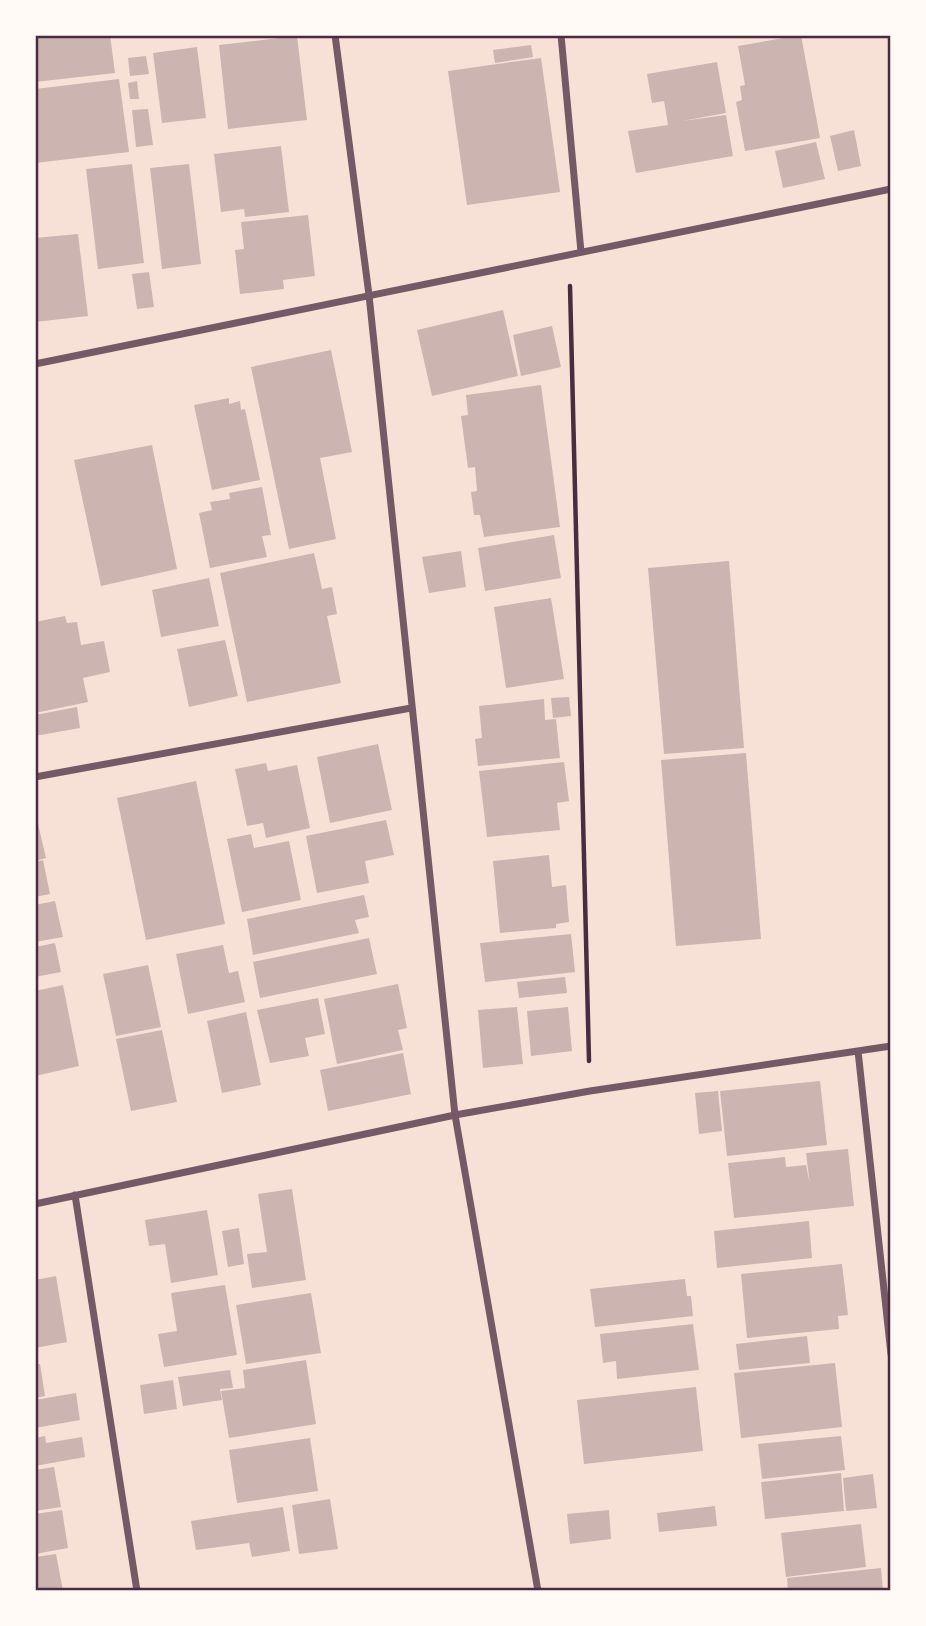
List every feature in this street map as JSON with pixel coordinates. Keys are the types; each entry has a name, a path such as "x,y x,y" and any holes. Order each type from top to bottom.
{"street":[{"path":"335,35 369,295 455,1115 538,1591"},
{"path":"561,35 581,252"},
{"path":"35,364 891,189"},
{"path":"35,777 411,708"},
{"path":"35,1204 455,1115 590,1091 891,1046"},
{"path":"858,1051 891,1354"},
{"path":"75,1195 137,1591"}],"path":[{"path":"570,254 590,1091"}],"building":[{"path":"35,35 110,35 115,73 35,82"},
{"path":"801,35 820,138 745,151 736,102 742,100 740,86 745,85 738,46"},
{"path":"297,36 307,120 228,129 219,45"},
{"path":"531,45 533,57 495,63 493,50"},
{"path":"197,47 206,118 162,123 153,53"},
{"path":"146,56 149,74 130,76 128,58"},
{"path":"541,58 560,192 467,205 448,71"},
{"path":"717,62 726,113 682,121 726,115 733,156 636,173 628,131 668,125 664,101 652,103 647,74"},
{"path":"119,79 129,152 35,163 35,89"},
{"path":"137,81 139,99 130,99 128,83"},
{"path":"148,109 153,145 136,147 132,110"},
{"path":"854,130 861,166 838,171 830,136"},
{"path":"816,142 825,179 783,188 775,151"},
{"path":"281,146 289,212 245,217 244,209 221,212 214,154"},
{"path":"132,164 144,263 98,269 86,169"},
{"path":"189,164 201,264 162,269 150,168"},
{"path":"308,215 315,276 283,280 284,289 240,294 235,250 244,249 241,222"},
{"path":"78,234 88,316 35,322 35,238"},
{"path":"149,272 154,307 137,309 132,274"},
{"path":"503,310 518,376 432,396 417,330"},
{"path":"552,326 561,367 521,376 513,335"},
{"path":"331,350 352,452 320,458 336,539 289,549 251,367"},
{"path":"541,385 560,527 484,537 480,515 474,515 471,492 477,491 475,467 468,468 461,416 468,415 466,395"},
{"path":"229,398 229,404 240,401 241,410 245,409 260,480 212,490 194,405"},
{"path":"152,445 177,569 101,586 74,460"},
{"path":"262,487 271,535 262,536 267,557 210,568 199,513 212,510 210,502 230,499 229,493"},
{"path":"554,535 561,578 485,591 478,548"},
{"path":"461,551 466,587 429,593 422,557"},
{"path":"314,553 322,589 332,587 337,614 327,616 341,683 247,702 220,573"},
{"path":"729,561 744,748 664,754 648,568"},
{"path":"209,578 219,626 161,637 152,590"},
{"path":"551,598 564,679 506,688 494,607"},
{"path":"65,616 67,623 77,622 81,645 104,641 110,672 83,678 88,702 35,713 35,622"},
{"path":"225,640 238,696 189,707 177,649"},
{"path":"569,697 571,716 553,718 551,698"},
{"path":"544,699 545,720 556,719 560,758 478,766 475,739 482,738 479,706"},
{"path":"77,707 80,728 35,736 35,715"},
{"path":"378,744 392,810 330,823 317,757"},
{"path":"746,753 761,939 676,946 661,760"},
{"path":"564,762 569,801 557,803 560,830 487,837 479,771"},
{"path":"266,763 268,771 297,765 310,828 266,838 263,823 247,826 235,769"},
{"path":"196,781 225,924 146,940 117,798"},
{"path":"35,811 46,858 35,861"},
{"path":"386,820 394,855 365,861 369,883 317,893 306,836"},
{"path":"251,834 254,848 289,841 301,900 242,912 227,839"},
{"path":"549,855 552,887 566,885 569,922 556,924 556,928 500,933 493,861"},
{"path":"43,860 50,894 35,897 35,862"},
{"path":"364,895 369,917 355,920 359,933 253,955 247,919"},
{"path":"55,901 63,937 35,942 35,905"},
{"path":"571,934 575,972 485,982 480,943"},
{"path":"369,938 377,974 260,998 253,962"},
{"path":"55,943 61,972 35,977 35,947"},
{"path":"223,945 229,973 238,971 245,1002 188,1014 176,954"},
{"path":"148,965 161,1027 116,1036 103,974"},
{"path":"565,977 567,993 519,998 517,982"},
{"path":"398,984 407,1028 398,1030 403,1050 337,1064 324,999"},
{"path":"63,985 79,1066 35,1076 35,991"},
{"path":"318,998 325,1034 305,1038 309,1056 270,1063 257,1010"},
{"path":"517,1007 523,1064 483,1068 478,1010"},
{"path":"568,1007 572,1051 531,1056 527,1011"},
{"path":"246,1012 261,1085 222,1093 207,1021"},
{"path":"162,1030 177,1102 131,1111 116,1039"},
{"path":"403,1053 411,1094 328,1111 320,1070"},
{"path":"820,1081 827,1145 727,1156 720,1091"},
{"path":"718,1091 722,1131 699,1134 695,1093"},
{"path":"848,1149 854,1206 734,1218 728,1163 785,1157 786,1167 806,1165 810,1185 806,1153"},
{"path":"292,1189 306,1280 252,1288 247,1254 267,1252 258,1194"},
{"path":"207,1210 218,1275 171,1283 165,1244 149,1246 145,1220"},
{"path":"809,1221 812,1258 717,1268 714,1231"},
{"path":"239,1228 244,1264 228,1267 222,1231"},
{"path":"842,1264 848,1315 838,1316 839,1329 747,1338 741,1274"},
{"path":"56,1276 67,1342 35,1348 35,1280"},
{"path":"685,1279 687,1296 691,1296 693,1316 595,1327 590,1289"},
{"path":"225,1285 237,1355 164,1367 158,1334 177,1331 171,1293"},
{"path":"311,1293 321,1353 246,1364 236,1305"},
{"path":"693,1324 699,1370 617,1379 616,1361 603,1363 600,1334"},
{"path":"807,1336 810,1363 739,1370 736,1344"},
{"path":"306,1360 316,1424 229,1438 221,1391 245,1388 243,1370"},
{"path":"835,1363 842,1427 741,1438 734,1373"},
{"path":"40,1364 45,1396 35,1398 35,1365"},
{"path":"230,1370 233,1388 220,1389 222,1400 183,1406 178,1377"},
{"path":"173,1380 177,1409 144,1414 140,1385"},
{"path":"696,1387 703,1451 584,1464 577,1400"},
{"path":"76,1393 80,1420 35,1428 35,1400"},
{"path":"45,1436 46,1443 82,1437 85,1457 35,1466 35,1438"},
{"path":"841,1436 845,1470 762,1479 758,1444"},
{"path":"310,1438 318,1491 237,1503 229,1450"},
{"path":"54,1467 61,1507 35,1511 35,1470"},
{"path":"841,1473 844,1511 765,1519 761,1482"},
{"path":"873,1474 877,1508 846,1511 843,1478"},
{"path":"330,1499 338,1549 299,1554 292,1505"},
{"path":"715,1506 717,1526 659,1532 657,1513"},
{"path":"283,1507 290,1551 252,1557 249,1543 196,1550 191,1521"},
{"path":"62,1510 68,1548 35,1554 35,1514"},
{"path":"609,1510 611,1539 570,1544 567,1514"},
{"path":"861,1524 866,1567 786,1577 781,1533"},
{"path":"56,1554 63,1591 35,1591 35,1557"},
{"path":"881,1568 883,1591 788,1591 787,1578"}]}
